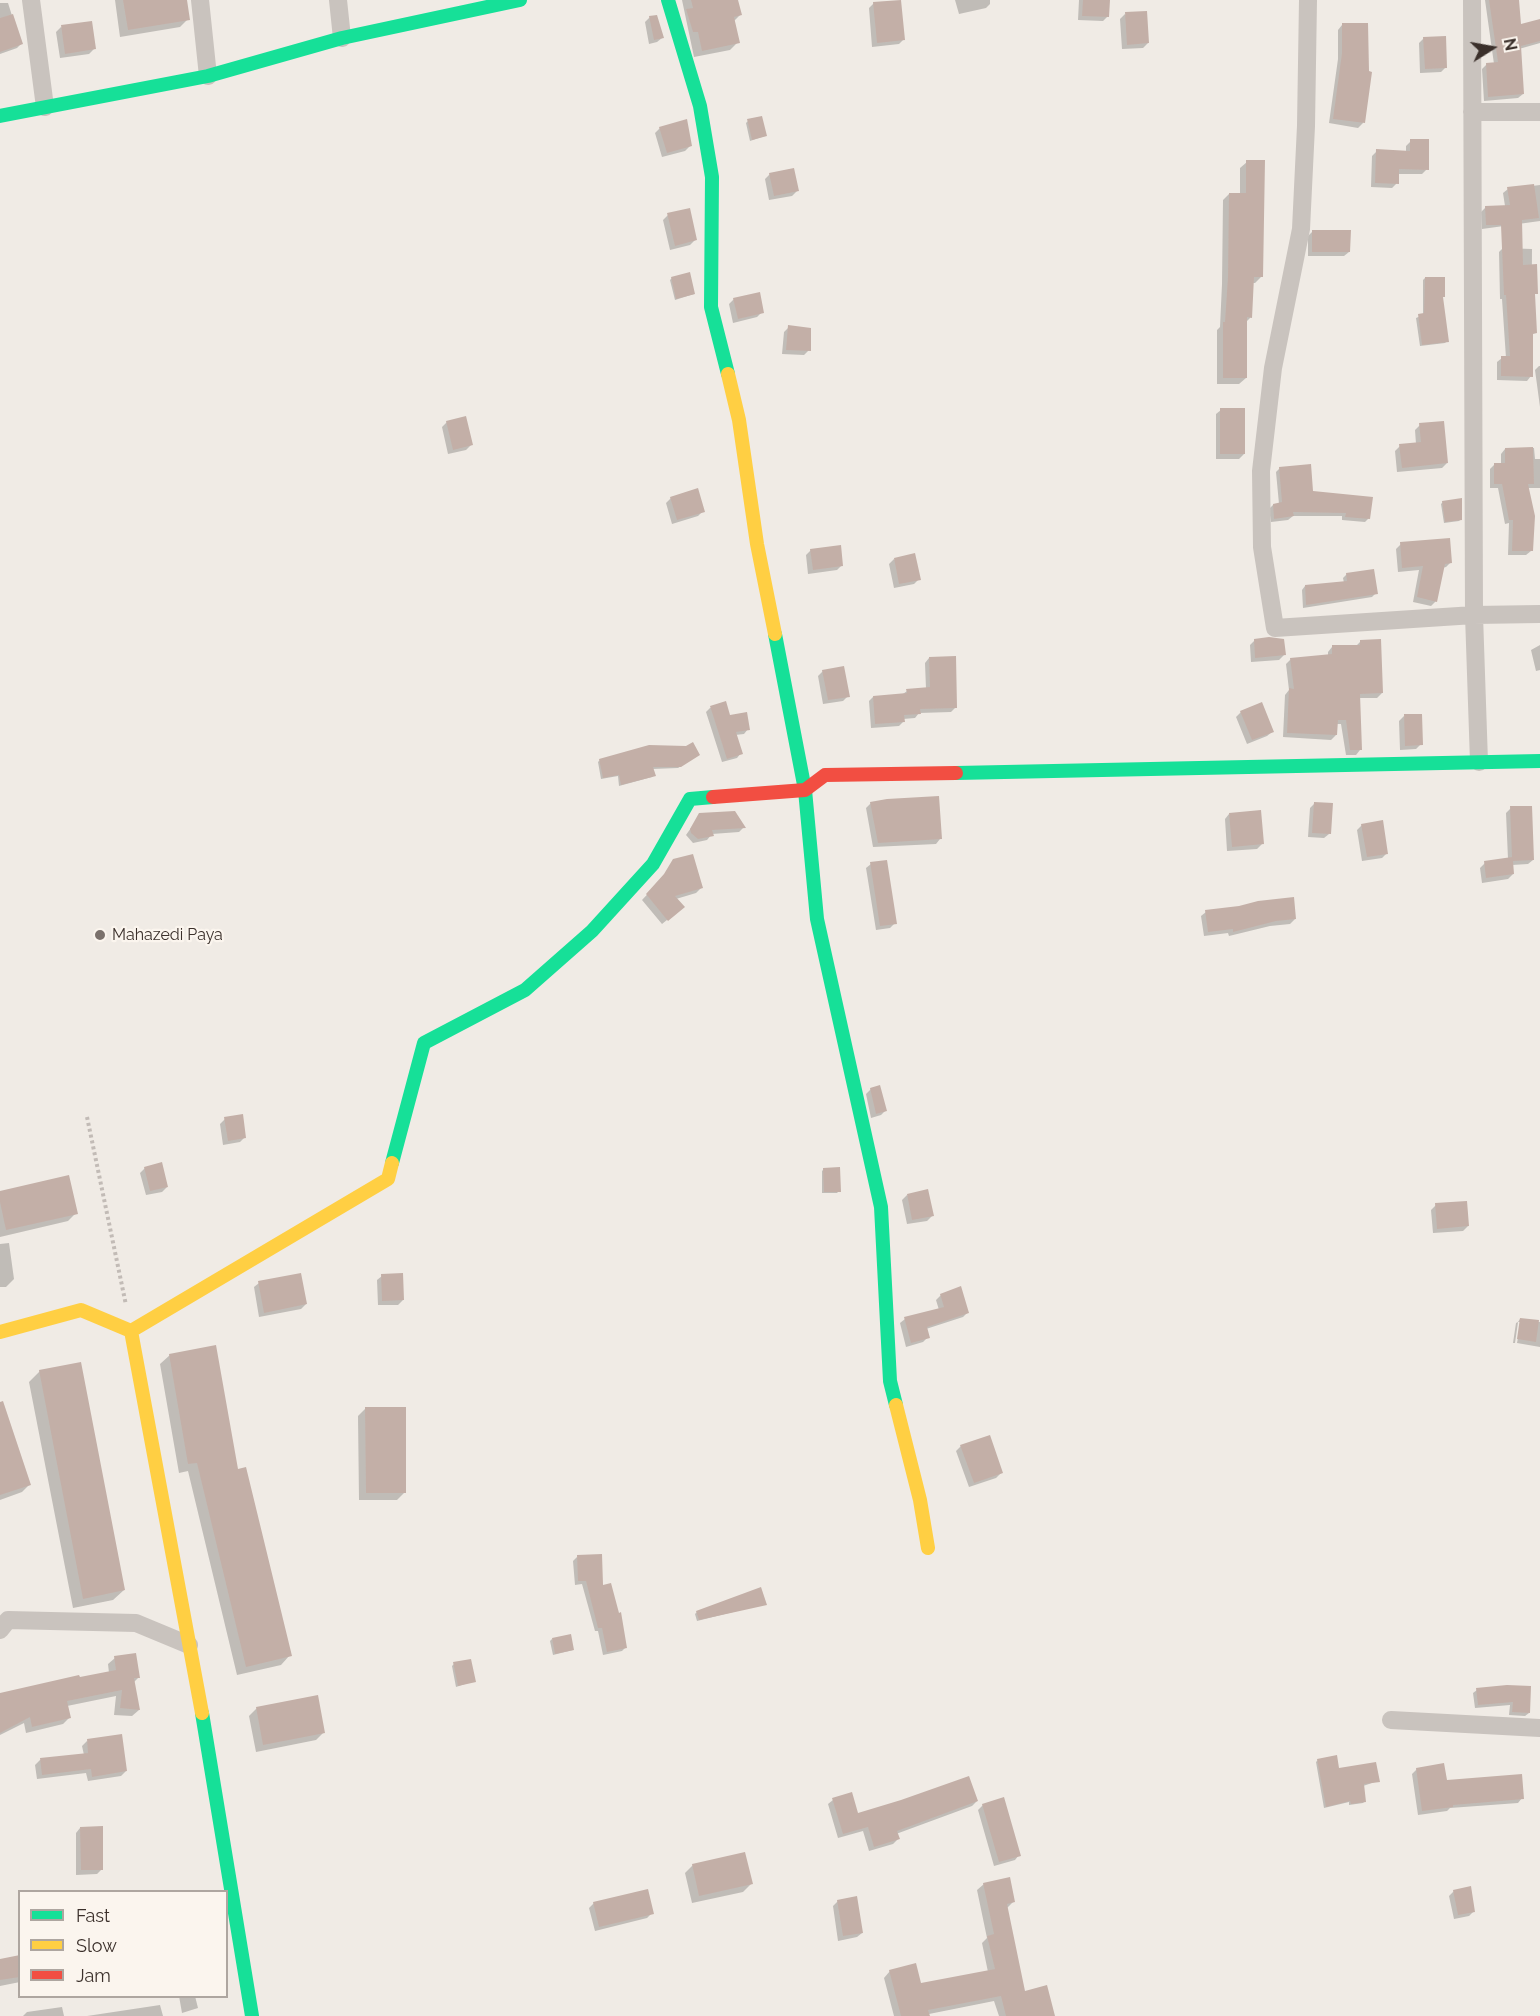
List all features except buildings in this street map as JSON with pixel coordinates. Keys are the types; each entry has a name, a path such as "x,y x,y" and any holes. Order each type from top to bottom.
{"street":[{"path":"31,0 45,107"},
{"path":"200,0 208,76"},
{"path":"338,0 342,39"},
{"path":"0,116 208,76 342,39 520,0"},
{"path":"668,0 700,106 712,177 711,307 739,420 757,544 805,790 817,920 881,1207 890,1381 920,1500 928,1548"},
{"path":"1308,0 1306,126 1301,229 1273,368 1261,471 1262,547 1275,628 1474,615 1540,614"},
{"path":"1472,0 1474,615 1479,762"},
{"path":"1472,112 1540,112"},
{"path":"131,1331 388,1179 424,1043 525,990 592,930 653,864 690,799 805,790 825,775 1540,761"},
{"path":"0,1332 81,1310 131,1331"},
{"path":"131,1331 189,1645 252,2016"},
{"path":"0,1630 8,1620 136,1623 189,1645"},
{"path":"1391,1720 1540,1728"}],"path":[{"path":"87,1117 131,1331"}],"traffic: fast":[{"path":"0,116 208,76 342,38 520,0"},
{"path":"668,0 700,106 712,177 711,307 728,374"},
{"path":"775,634 805,790 817,919 881,1207 890,1381 896,1405"},
{"path":"956,773 1540,761"},
{"path":"392,1163 424,1043 525,990 592,931 653,864 690,799 713,797"},
{"path":"202,1713 252,2016"}],"traffic: slow":[{"path":"728,374 739,420 757,544 775,634"},
{"path":"131,1331 388,1179 392,1163"},
{"path":"0,1332 81,1310 131,1331"},
{"path":"131,1331 202,1713"},
{"path":"896,1405 920,1500 928,1548"}],"traffic: jam":[{"path":"713,797 805,790 825,775 956,773"}],"place":[{"name":"Mahazedi Paya","path":"100,935"}]}
